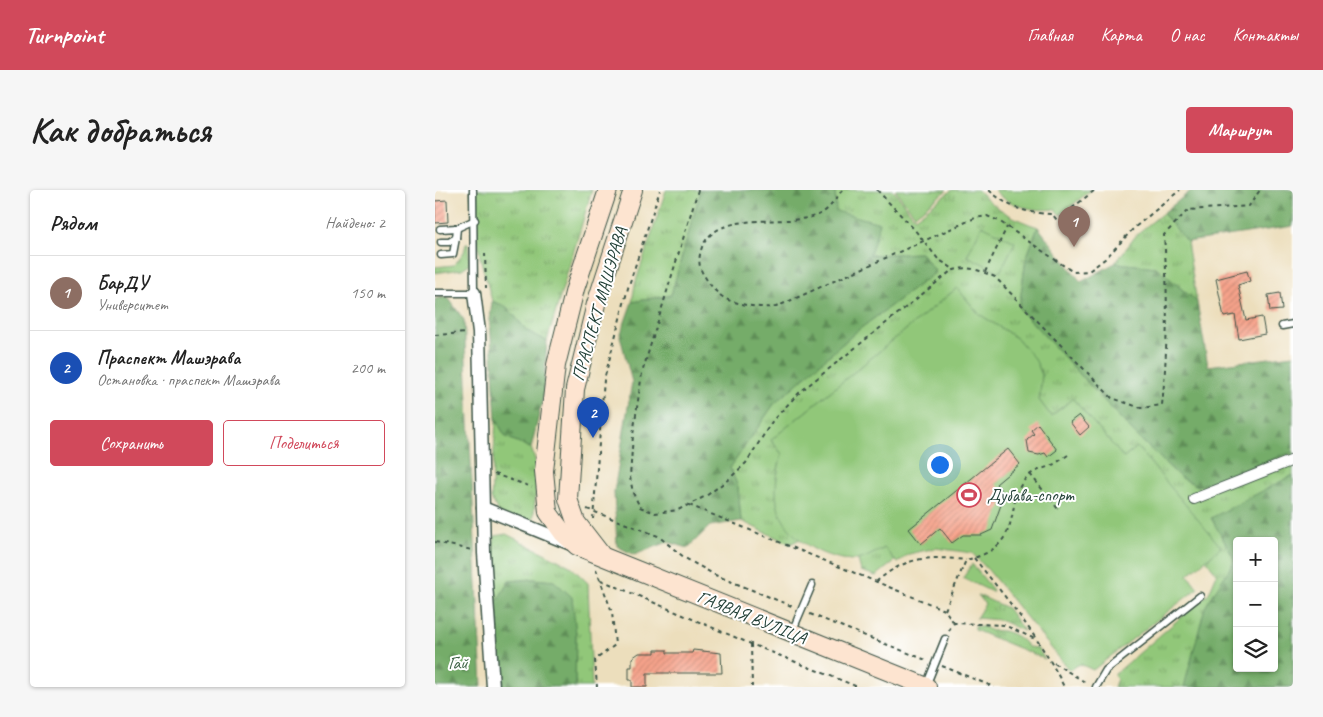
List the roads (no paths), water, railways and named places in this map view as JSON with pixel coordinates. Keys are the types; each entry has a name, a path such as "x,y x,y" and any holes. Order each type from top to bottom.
{"main road":[{"name":"ПРАСПЕКТ МАШЭРАВА","path":"590,549 563,533 548,512 544,471 555,365 575,288 608,190"},
{"name":"ПРАСПЕКТ МАШЭРАВА","path":"590,549 576,522 568,499 575,389 596,304 633,190"},
{"name":"ГАЯВАЯ ВУЛІЦА","path":"590,549 926,687"}],"street":[{"path":"480,292 479,332 484,553 493,687"},
{"path":"1193,499 1293,460"},
{"path":"483,508 590,549"}],"lane":[{"path":"435,293 480,292 473,190"},
{"path":"440,229 457,228 475,220"},
{"path":"441,255 453,254 457,228"},
{"path":"441,242 449,242 456,238"},
{"path":"1282,326 1293,324"},
{"path":"792,633 812,586"},
{"path":"1096,687 1107,670 1200,596"},
{"path":"926,687 945,639"}],"place":[{"name":"БарДУ","path":"1074,247"},
{"name":"Праспект Машэрава","path":"593,438"},
{"name":"Дубава-спорт","path":"969,495"}],"park label":[{"name":"Гай","path":"458,663"}]}
